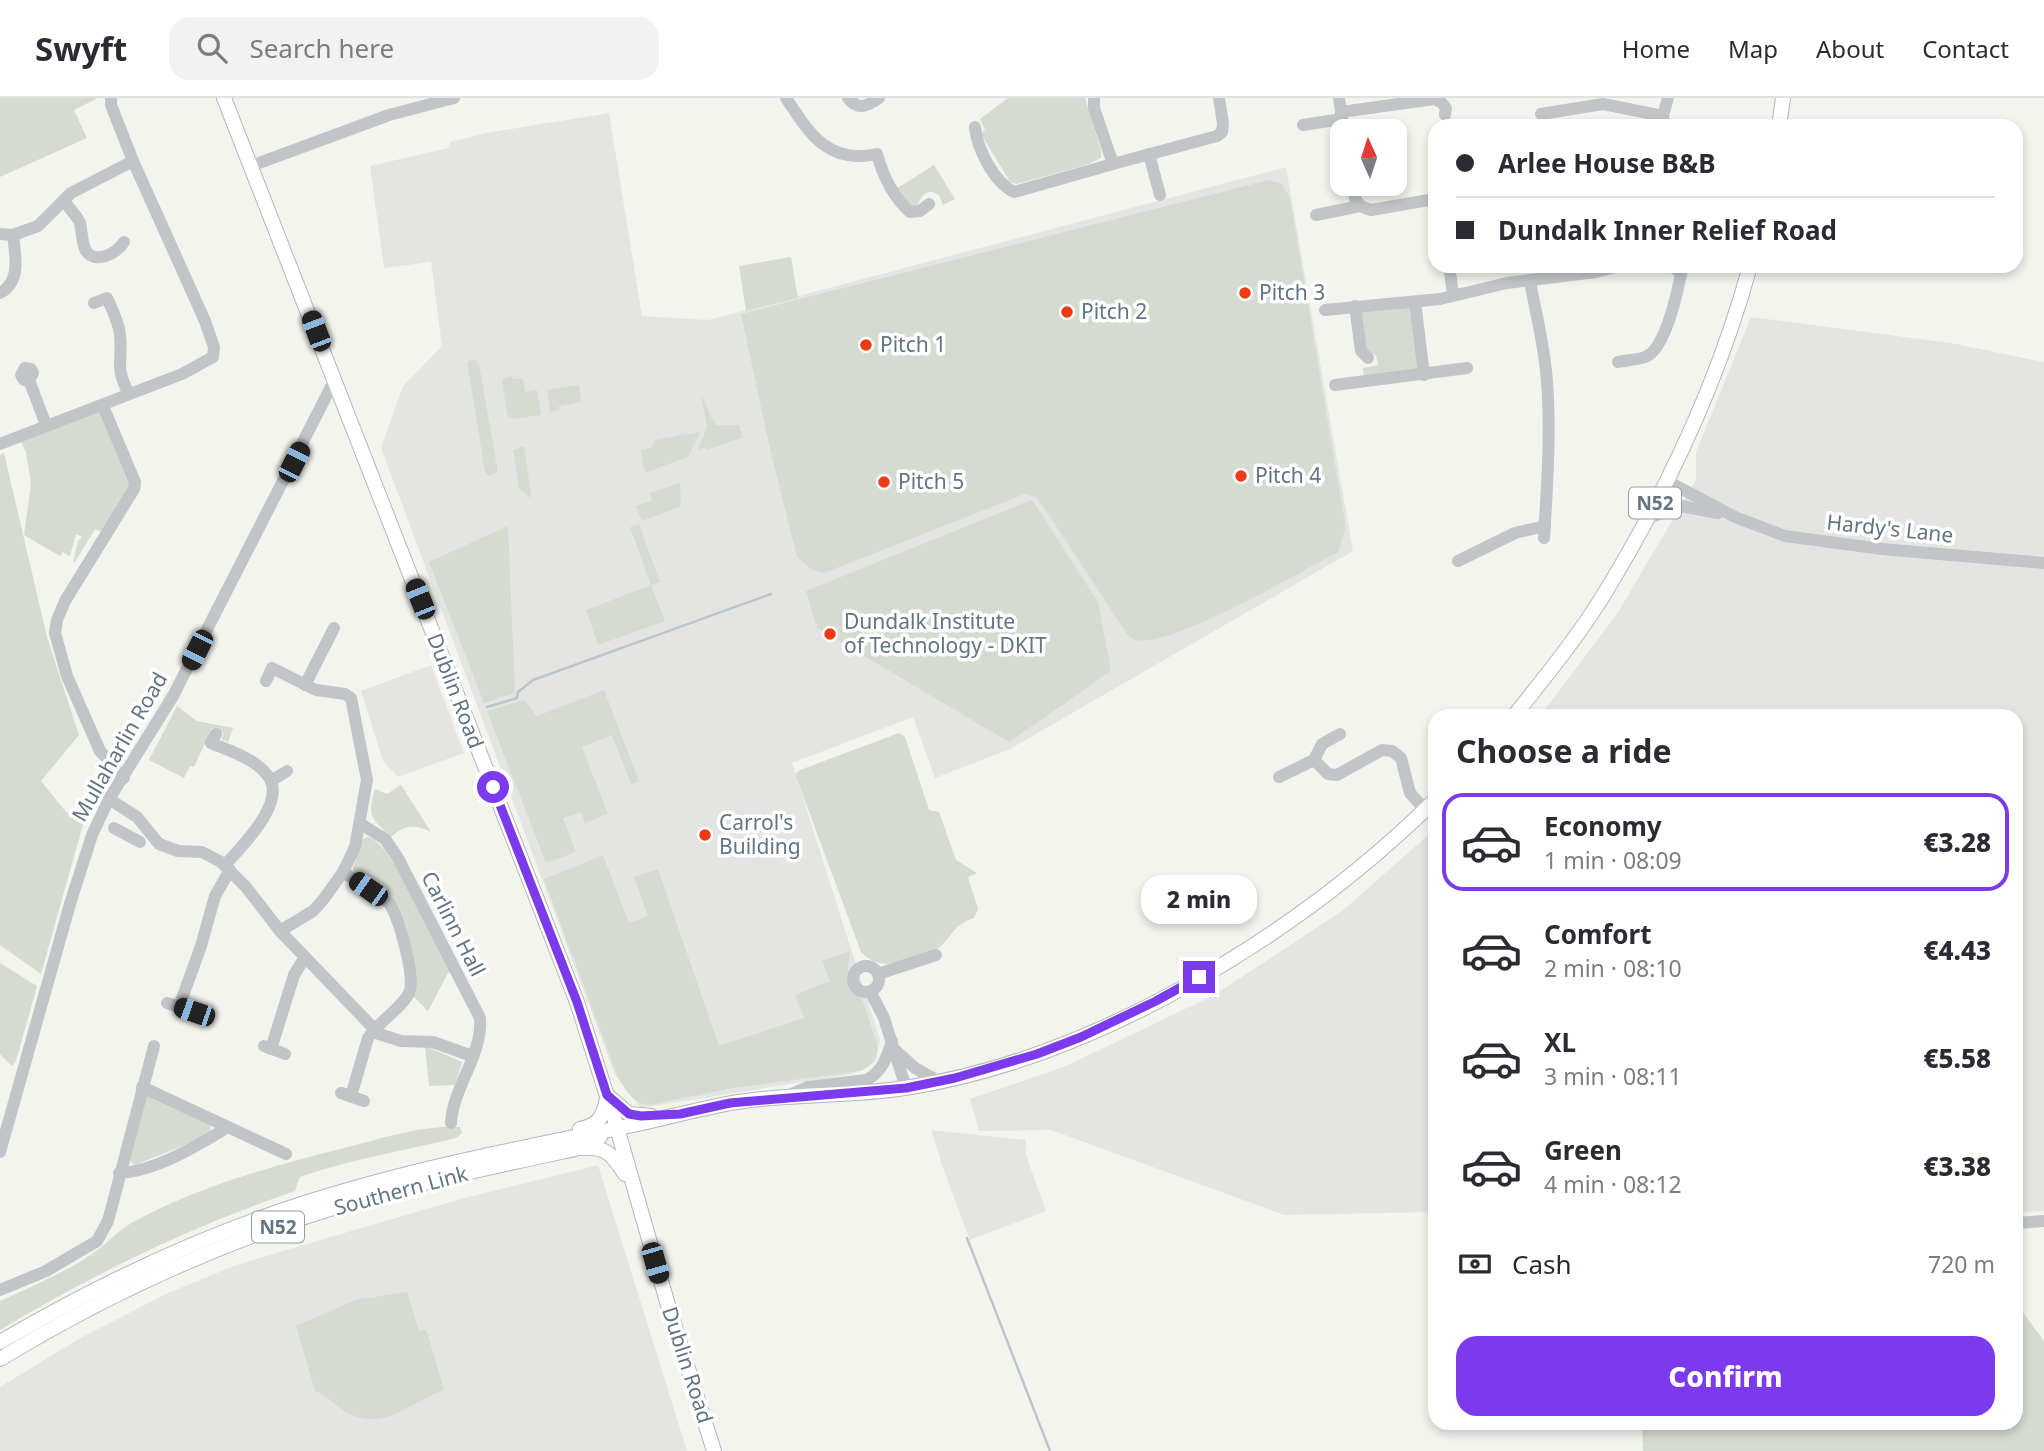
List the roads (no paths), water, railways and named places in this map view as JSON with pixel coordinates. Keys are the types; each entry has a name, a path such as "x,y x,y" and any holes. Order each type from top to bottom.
{"main road":[{"name":"Dublin Road","path":"225,98 577,1002 715,1451"},
{"path":"1780,119 1783,98"},
{"name":"N52","path":"1520,709 1597,606 1667,481 1703,405 1748,273"},
{"name":"N52","path":"518,1147 617,1129 730,1103 906,1088 1037,1054 1081,1037 1156,1001 1261,940 1381,851 1428,807"},
{"path":"607,1095 629,1114 680,1114"},
{"path":"518,1147 595,1124 604,1115 607,1095"},
{"name":"Southern Link","path":"0,1359 136,1286 250,1237 361,1199 575,1149 617,1129"},
{"name":"Southern Link","path":"0,1342 145,1265 269,1215 362,1185 518,1147"},
{"path":"575,1149 595,1147 608,1151 631,1181"}],"street":[{"path":"0,444 182,374 213,357 212,338 133,161 111,105 111,98"},
{"path":"251,166 366,123 454,98"},
{"path":"786,98 819,143 828,149 842,155 858,157 883,151 889,186 900,204 909,212 920,211 929,204"},
{"path":"848,98 858,107 879,98"},
{"path":"1094,98 1094,108 1113,164"},
{"path":"975,127 982,152 1004,187 1014,192 1217,136 1222,132 1223,123 1219,98"},
{"path":"1339,98 1342,119"},
{"path":"1664,119 1668,98"},
{"path":"1350,119 1434,99 1446,108 1445,115"},
{"path":"1541,114 1603,104 1657,119"},
{"path":"1303,125 1330,122"},
{"path":"1149,154 1160,195"},
{"path":"0,293 6,290 15,275 16,265 6,234 38,226 71,193 133,161"},
{"path":"1355,196 1360,206"},
{"path":"1316,215 1360,206 1371,210 1428,200"},
{"path":"64,201 79,222 85,249 89,254 102,257 116,251 124,242"},
{"path":"1450,273 1453,294"},
{"path":"1325,310 1440,299 1453,294 1530,281 1545,273"},
{"path":"1618,362 1646,357 1657,349 1664,334 1680,273"},
{"path":"1458,561 1515,533 1544,532 1548,465 1547,383 1530,281"},
{"path":"94,303 107,298 113,312 120,331 118,371 129,394"},
{"path":"1415,302 1424,375"},
{"path":"1355,306 1362,351 1368,358"},
{"path":"1335,385 1467,368"},
{"path":"29,380 46,425"},
{"name":"Mullaharlin Road","path":"0,1152 84,856 109,799 173,696 334,381"},
{"path":"103,406 135,482 134,489 65,601 55,633 67,676 100,751 124,778"},
{"path":"317,415 327,409 340,411 348,416"},
{"name":"Hardy's Lane","path":"1667,481 1735,517 1785,536 1811,541 2044,563"},
{"name":"Hardy's Lane","path":"1646,519 1681,506 1735,517"},
{"path":"305,685 334,628"},
{"path":"266,681 272,668 316,690 345,694 351,698 367,780 361,824 355,846 343,872 313,911 280,931"},
{"path":"194,1012 173,1005 201,946 215,896 227,868 261,823 271,801 271,781 256,766 211,743 216,734"},
{"path":"1279,777 1314,760 1322,744 1340,734"},
{"path":"1314,760 1328,774 1337,775 1382,750 1397,754 1401,758 1410,793 1428,804"},
{"path":"271,781 287,771"},
{"path":"109,799 135,816 159,844 178,851 202,852 227,868 246,887 280,931 374,1029 393,1039 427,1040 472,1056"},
{"path":"135,816 120,831 140,842"},
{"name":"Carlinn Hall","path":"361,824 376,832 391,846 447,958 477,1011 480,1030 455,1101 452,1123"},
{"path":"343,872 389,903 398,921 410,984 408,994 374,1029 363,1051 352,1097"},
{"path":"878,974 936,955"},
{"path":"285,1055 267,1048 294,975 305,957"},
{"path":"865,966 873,968 878,974 879,982 870,991 862,991 855,986 855,973 865,966"},
{"path":"870,991 894,1046 906,1088"},
{"path":"0,1290 46,1271 97,1241 108,1221 154,1046"},
{"path":"894,1046 915,1068 938,1081"},
{"path":"781,1099 808,1087 866,1080 884,1064 894,1046"},
{"path":"142,1087 228,1126 268,1153 286,1154"},
{"path":"119,1174 130,1173 174,1156 228,1126"},
{"path":"2023,1222 2044,1221"}],"waterway":[{"path":"487,707 517,698 518,692 533,680 771,594"},
{"path":"967,1238 1050,1451"}],"place":[{"name":"Pitch 3","path":"1245,293"},
{"name":"Pitch 2","path":"1067,312"},
{"name":"Pitch 1","path":"866,345"},
{"name":"Pitch 4","path":"1241,476"},
{"name":"Pitch 5","path":"884,482"},
{"name":"Dundalk Institute of Technology - DKIT","path":"830,634"},
{"name":"Carrol's Building","path":"705,835"}]}
